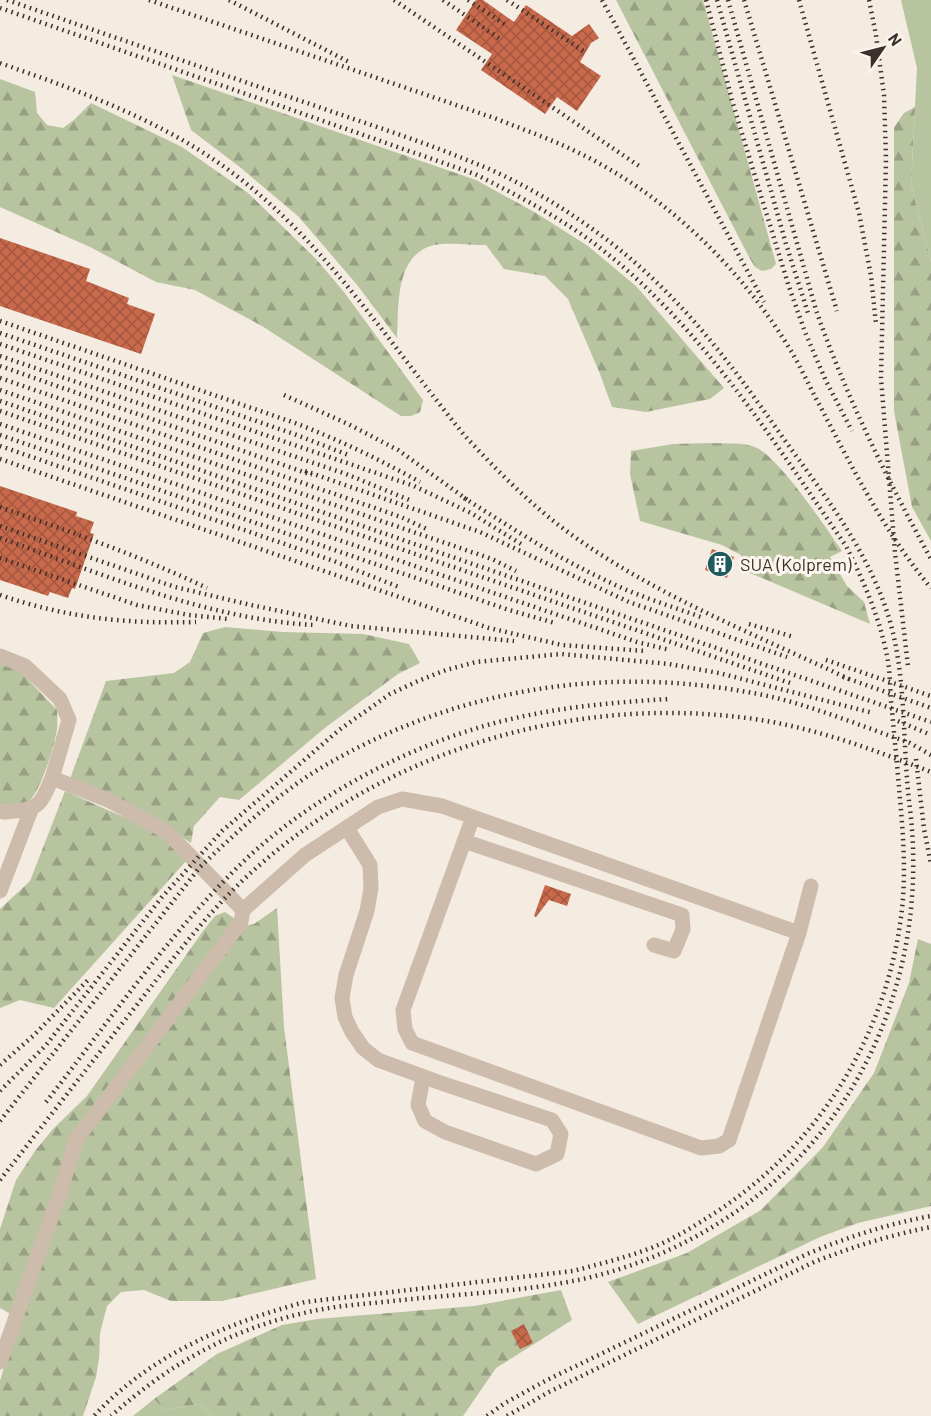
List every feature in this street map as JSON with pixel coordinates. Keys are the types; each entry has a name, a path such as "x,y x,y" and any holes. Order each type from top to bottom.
{"lane":[{"path":"0,656 25,666 60,699 69,720 52,778 43,800 31,810 0,891"},
{"path":"52,778 108,801 167,832 243,910"},
{"path":"0,1362 59,1196 76,1140 241,922 243,910 305,855 378,807 402,799 441,806 799,933"},
{"path":"0,811 31,810"},
{"path":"473,817 403,1010 405,1029 412,1043 701,1148 719,1146 729,1140 799,933 811,886"},
{"path":"347,828 370,865 371,888 367,911 346,975 342,998 345,1017 352,1032 363,1048 378,1060 552,1120 561,1134 557,1154 536,1164 446,1132 425,1120 418,1105 423,1077"},
{"path":"464,841 682,915 683,929 674,951 654,945"}],"green space":[{"path":"616,0 703,0 776,264 771,269 762,271 755,267 749,257"},
{"path":"901,0 931,0 931,261 911,185 917,68"},
{"path":"172,75 476,180 536,213 588,246 636,286 724,388 710,399 646,412 612,407 568,299 545,276 504,269 486,245 434,245 421,251 412,259 401,284 397,338 358,286 299,217 191,130"},
{"path":"0,79 35,92 37,113 47,125 63,128 91,103 182,147 248,193 316,259 344,292 423,400 420,412 411,416 401,416 262,326 195,290 156,282 90,247 0,207"},
{"path":"915,107 911,185 931,261 931,541 912,507 894,411 894,127 904,113"},
{"path":"712,443 755,447 765,453 789,478 842,551 830,557 847,586 864,602 870,624 743,570 741,555 722,545 640,521 630,474 631,451 673,444"},
{"path":"225,627 282,632 363,634 409,644 420,663 398,674 326,727 239,800 220,797 194,826 191,843 134,806 70,779 106,681 174,673 190,662 203,633"},
{"path":"0,664 19,670 57,710 56,736 42,779 33,797 28,802 18,805 0,804"},
{"path":"65,791 164,835 187,860 54,1008 20,1000 0,1008 0,909 30,881"},
{"path":"277,908 284,1027 316,1279 222,1301 171,1301 144,1290 121,1292 107,1306 100,1333 96,1377 83,1416 0,1416 0,1381 18,1318 0,1308 0,1229 16,1180 53,1129 87,1096 215,916 225,912 245,926 254,924"},
{"path":"918,939 931,944 931,1206 858,1223 820,1237 638,1324 608,1282 687,1253 761,1210 823,1147 874,1073 909,983"},
{"path":"561,1290 572,1320 496,1368 463,1416 212,1416 200,1404 165,1410 154,1399 217,1354 282,1325 317,1319 474,1306"},
{"path":"154,1399 165,1410 200,1404 212,1416 133,1416"}],"building":[{"path":"476,0 483,0 514,22 526,5 572,36 589,24 599,38 591,43 580,62 601,76 577,111 557,97 545,114 481,70 492,54 456,30"},
{"path":"0,238 90,269 86,281 129,298 127,304 155,314 141,354 0,306"},
{"path":"0,486 77,512 76,516 94,522 90,533 94,534 75,589 72,588 68,598 50,592 48,596 0,580"},
{"name":"SUA (Kolprem)","path":"712,549 734,557 727,578 705,570"},
{"path":"545,885 571,894 567,906 549,900 536,917 534,916"},
{"path":"524,1324 533,1343 520,1349 511,1331"}],"railway":[{"path":"7,0 452,154 526,187 610,242 660,285 723,356 845,526 871,573 891,625 902,693 913,868 909,926 897,983 878,1038 852,1089 818,1136 778,1178 713,1227 655,1256 615,1271 531,1288 328,1308 250,1329 177,1365 111,1416"},
{"path":"149,0 497,119 577,152 639,188 696,234 746,287 768,316 797,361 884,523 931,588"},
{"path":"229,0 351,63"},
{"path":"394,0 642,168"},
{"path":"443,0 500,39"},
{"path":"468,0 507,26"},
{"path":"507,0 585,52"},
{"path":"602,0 764,302"},
{"path":"706,0 733,104 788,284 826,381 852,431"},
{"path":"717,0 786,244 808,313"},
{"path":"728,0 816,310 840,374 868,437 931,559"},
{"path":"744,0 837,311"},
{"path":"799,0 859,213 871,276 876,324"},
{"path":"869,0 884,95 886,159 881,378 895,553 908,666"},
{"path":"0,8 475,174 574,229 640,282 674,316 736,389 846,546 864,584 883,637 889,670 902,821 904,879 901,917 893,962 879,1006 861,1048 839,1088 812,1125 782,1159 748,1189 710,1216 666,1241 632,1255 573,1271 305,1302 247,1320 191,1344 165,1359 116,1394 94,1416"},
{"path":"0,63 130,113 161,128 220,164 279,212 308,242 362,305 465,436 506,479 551,519 584,544 657,588 849,679"},
{"path":"0,321 295,423 359,450 420,482"},
{"path":"0,333 294,434 351,456"},
{"path":"0,344 414,486 471,513 521,544"},
{"path":"0,356 346,474 412,501"},
{"path":"0,366 312,475"},
{"path":"0,378 401,517 429,530"},
{"path":"0,390 492,559 516,571"},
{"path":"284,395 398,450 469,501"},
{"path":"0,401 931,722"},
{"path":"0,411 793,684"},
{"path":"0,424 637,642 670,650"},
{"path":"0,435 509,610 555,623"},
{"path":"0,446 334,561 401,588"},
{"path":"0,459 489,628 562,645 645,651"},
{"path":"305,471 480,532 629,602 787,657"},
{"path":"464,498 567,561 627,590 701,617"},
{"path":"0,507 131,555 207,588"},
{"path":"0,526 175,587 251,605 351,626 514,641"},
{"path":"0,538 115,580 195,605 275,621 315,625"},
{"path":"0,558 137,605 189,615 228,619"},
{"path":"0,595 49,609 97,618 145,622 196,622"},
{"path":"749,624 794,637"},
{"path":"0,1091 46,1045 162,897 222,831 339,730 390,694 418,681 476,662 561,654 669,664 719,673 873,713"},
{"path":"826,660 931,696"},
{"path":"843,677 931,708"},
{"path":"0,1121 200,867 257,815 319,769 371,741 425,718 480,701 536,689 594,683 651,682 710,686 768,696 822,711 910,743 931,755"},
{"path":"46,1102 141,977 218,888 274,835 338,790 410,753 484,726 557,710 669,699"},
{"path":"0,1180 178,953 238,885 306,828 362,793 422,764 484,741 548,725 614,715 681,713 747,718 794,727 863,747 931,772"},
{"path":"898,721 931,735"},
{"path":"916,759 924,829 931,864"},
{"path":"0,1065 33,1036 88,980"},
{"path":"487,1416 505,1403 547,1380 807,1254 868,1232 931,1216"},
{"path":"507,1416 549,1392 814,1262 871,1242 931,1227"}],"place":[{"name":"SUA (Kolprem)","path":"720,564"}]}
